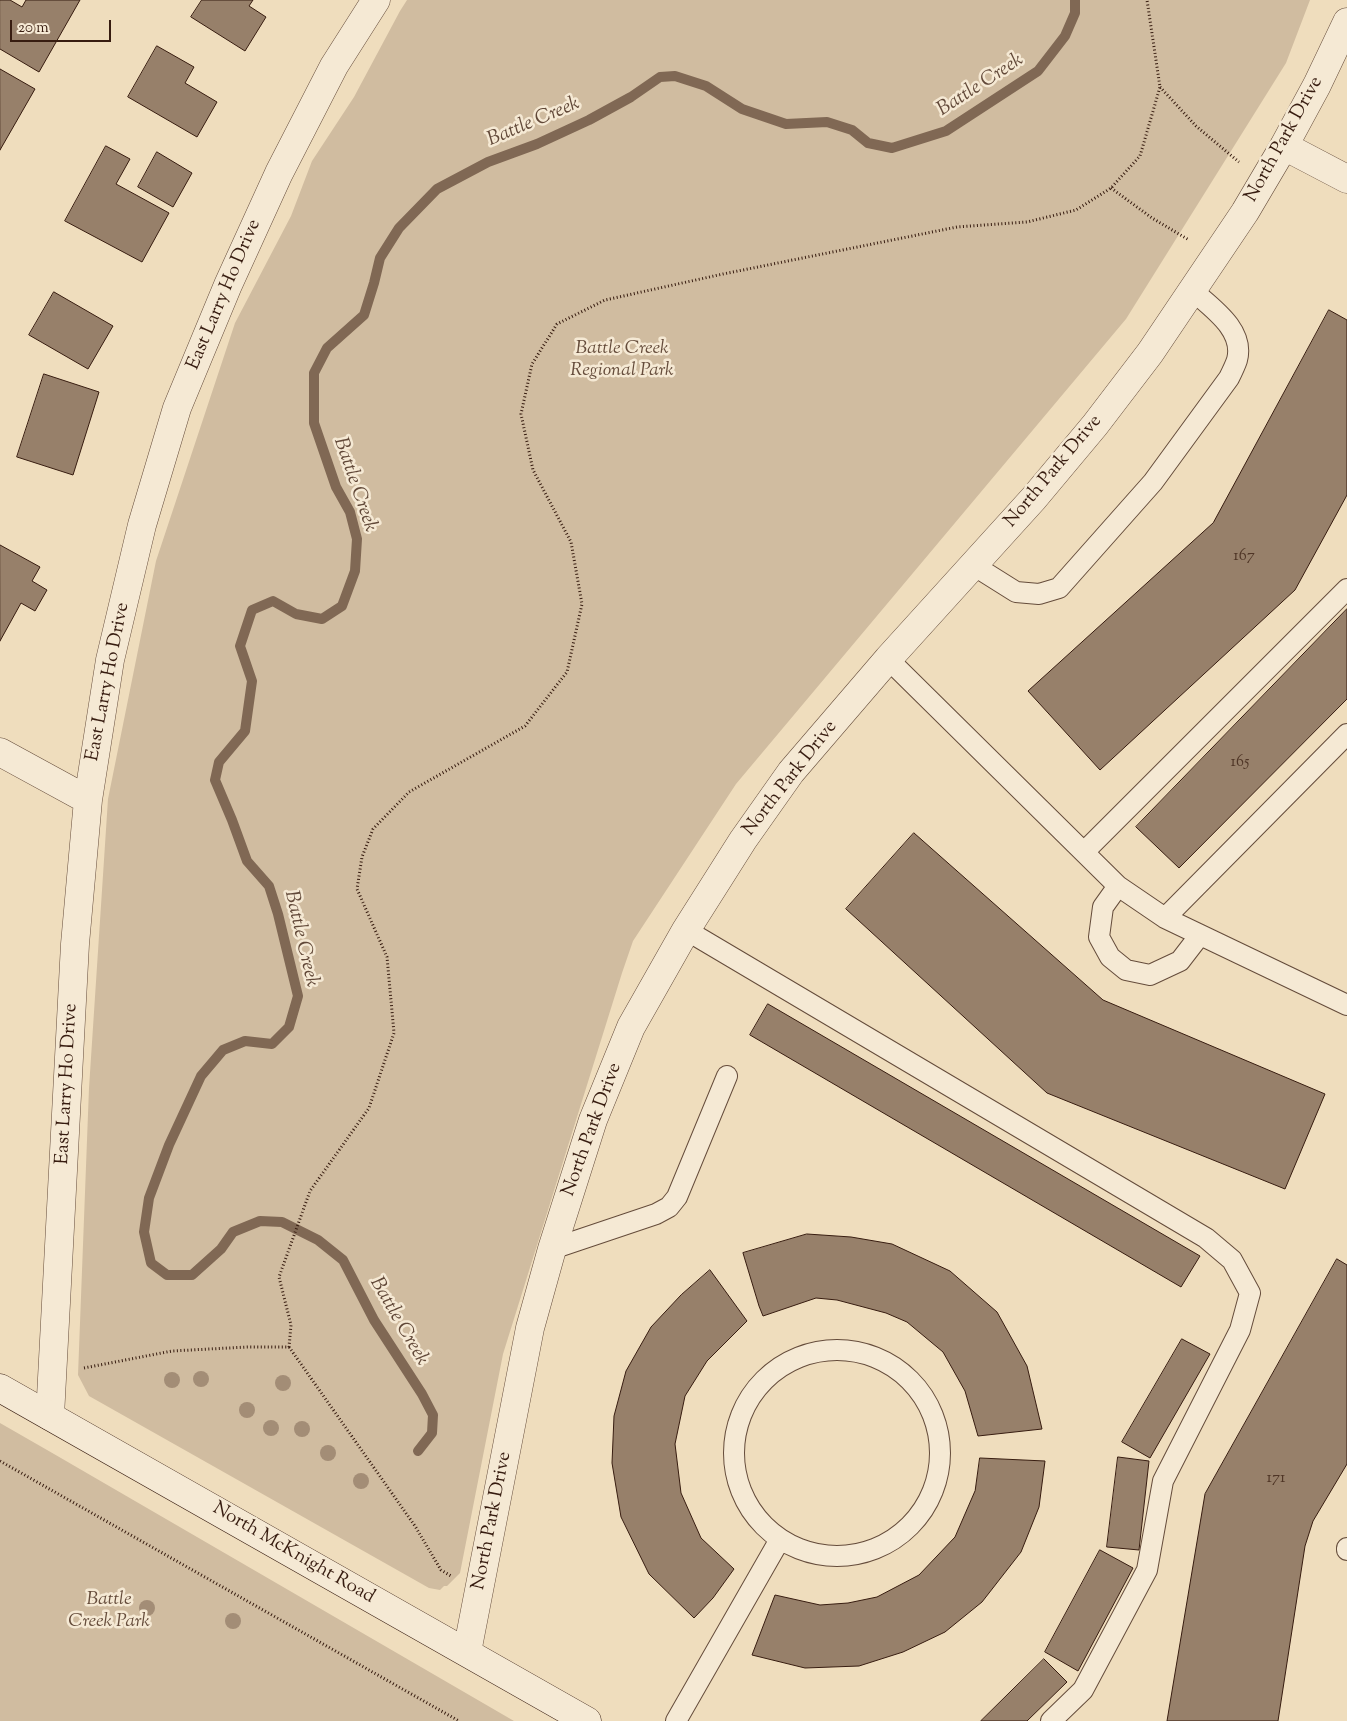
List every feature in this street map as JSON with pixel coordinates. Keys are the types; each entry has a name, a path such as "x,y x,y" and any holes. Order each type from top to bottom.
{"street":[{"name":"East Larry Ho Drive","path":"50,1416 75,944 88,800 110,660 142,525 177,408 228,285 279,173 334,66 376,0"},
{"name":"North Park Drive","path":"467,1652 530,1328 552,1249 593,1120 631,1027 686,930 742,840 791,772 888,659 1034,498 1095,425 1150,353 1216,256 1284,146 1317,85 1347,22"},
{"path":"1284,146 1347,179"},
{"path":"0,752 88,800"},
{"name":"North McKnight Road","path":"0,1388 586,1721"}],"lane":[{"path":"973,565 1016,592 1039,594 1059,588 1153,482 1229,378 1238,358 1236,338 1227,323 1193,291"},
{"path":"1085,851 1347,589"},
{"path":"888,659 1085,851 1118,886 1166,918 1347,1005"},
{"path":"1166,918 1347,734"},
{"path":"1118,886 1104,907 1099,937 1110,957 1126,970 1150,975 1180,961 1200,935"},
{"path":"686,930 1206,1238 1232,1260 1250,1293 1240,1330 1163,1480 1147,1570 1083,1690 1051,1721"},
{"path":"552,1249 656,1214 669,1207 676,1197 727,1076"},
{"path":"825,1349 861,1352 894,1366 920,1391 937,1423 941,1460 932,1495 912,1525 884,1547 848,1557 840,1557 812,1555 779,1541 753,1516 737,1484 732,1447 741,1412 761,1381 790,1360 825,1349"},
{"path":"676,1721 779,1541"}],"path":[{"path":"441,1570 415,1526 289,1347 291,1325 279,1277 310,1191 369,1108 394,1033 386,956 358,889 362,857 373,829 409,792 525,726 567,672 582,604 571,542 533,470 521,414 532,364 558,324 604,300 722,274 957,227 1028,222 1076,210 1111,188 1140,156 1160,87 1147,0"},
{"path":"1160,87 1196,126 1238,161"},
{"path":"1111,188 1152,218 1216,256"},
{"path":"85,1368 172,1352 247,1347 289,1347"},
{"path":"0,1461 459,1721"}],"green space":[{"name":"Battle Creek Regional Park","path":"407,0 1310,0 1286,63 1126,319 736,784 633,941 503,1354 460,1573 440,1590 429,1588 89,1396 78,1375 89,1088 108,799 156,561 235,323 291,216 312,161 354,97"},
{"name":"Battle Creek Park","path":"0,1423 54,1454 514,1721 0,1721"}],"building":[{"path":"0,0 10,0 22,7 26,0 80,0 39,72 0,49"},
{"path":"202,0 253,0 249,6 266,17 245,51 191,17"},
{"path":"157,46 194,67 185,83 217,102 197,137 128,97"},
{"path":"0,69 35,89 0,150"},
{"path":"106,146 130,159 116,184 169,213 142,262 65,221"},
{"path":"157,152 192,173 173,207 138,187"},
{"path":"54,292 113,326 88,369 29,335"},
{"path":"1329,310 1347,320 1347,495 1295,590 1100,770 1028,691 1213,523"},
{"path":"44,374 99,392 73,475 17,457"},
{"path":"0,545 40,567 32,581 47,590 35,611 21,603 0,641"},
{"path":"1347,609 1347,699 1179,868 1136,827"},
{"path":"914,833 1103,1000 1325,1094 1285,1189 1047,1093 846,909"},
{"path":"768,1004 1200,1256 1181,1287 750,1035"},
{"path":"807,1234 851,1237 892,1244 950,1271 997,1312 1027,1366 1042,1429 978,1436 965,1391 943,1352 907,1322 886,1313 837,1300 816,1298 763,1316 743,1253"},
{"path":"1337,1259 1347,1265 1347,1464 1313,1521 1305,1546 1278,1721 1167,1721 1205,1494"},
{"path":"710,1270 747,1321 707,1361 685,1396 675,1444 681,1493 701,1538 734,1569 713,1598 694,1618 649,1574 621,1517 612,1463 614,1416 626,1371 651,1327 681,1295"},
{"path":"1182,1339 1210,1354 1150,1458 1122,1442"},
{"path":"1118,1457 1149,1461 1139,1550 1107,1547"},
{"path":"980,1458 1045,1461 1039,1507 1021,1552 982,1602 945,1632 903,1652 859,1666 805,1668 752,1655 775,1595 820,1605 848,1603 877,1597 919,1575 955,1537 975,1491"},
{"path":"1100,1550 1133,1568 1078,1671 1045,1652"},
{"path":"1044,1659 1067,1682 1027,1721 981,1721"}],"waterway":[{"name":"Battle Creek","path":"418,1451 432,1433 433,1415 422,1394 374,1320 343,1260 318,1240 282,1222 260,1221 233,1232 221,1249 192,1275 167,1275 151,1263 144,1232 149,1198 169,1145 201,1076 223,1050 245,1041 272,1044 289,1027 298,996 278,914 269,886 247,861 215,780 219,762 245,731 252,681 240,646 252,610 273,601 296,614 322,619 342,606 355,571 357,539 350,512 336,487 314,423 314,373 327,348 364,315 380,258 399,228 437,189 488,162 537,144 589,120 631,97 660,77 675,76 706,86 742,109 786,124 827,122 852,130 868,143 892,148 946,131 1038,71 1065,36 1075,13 1075,0"}]}
